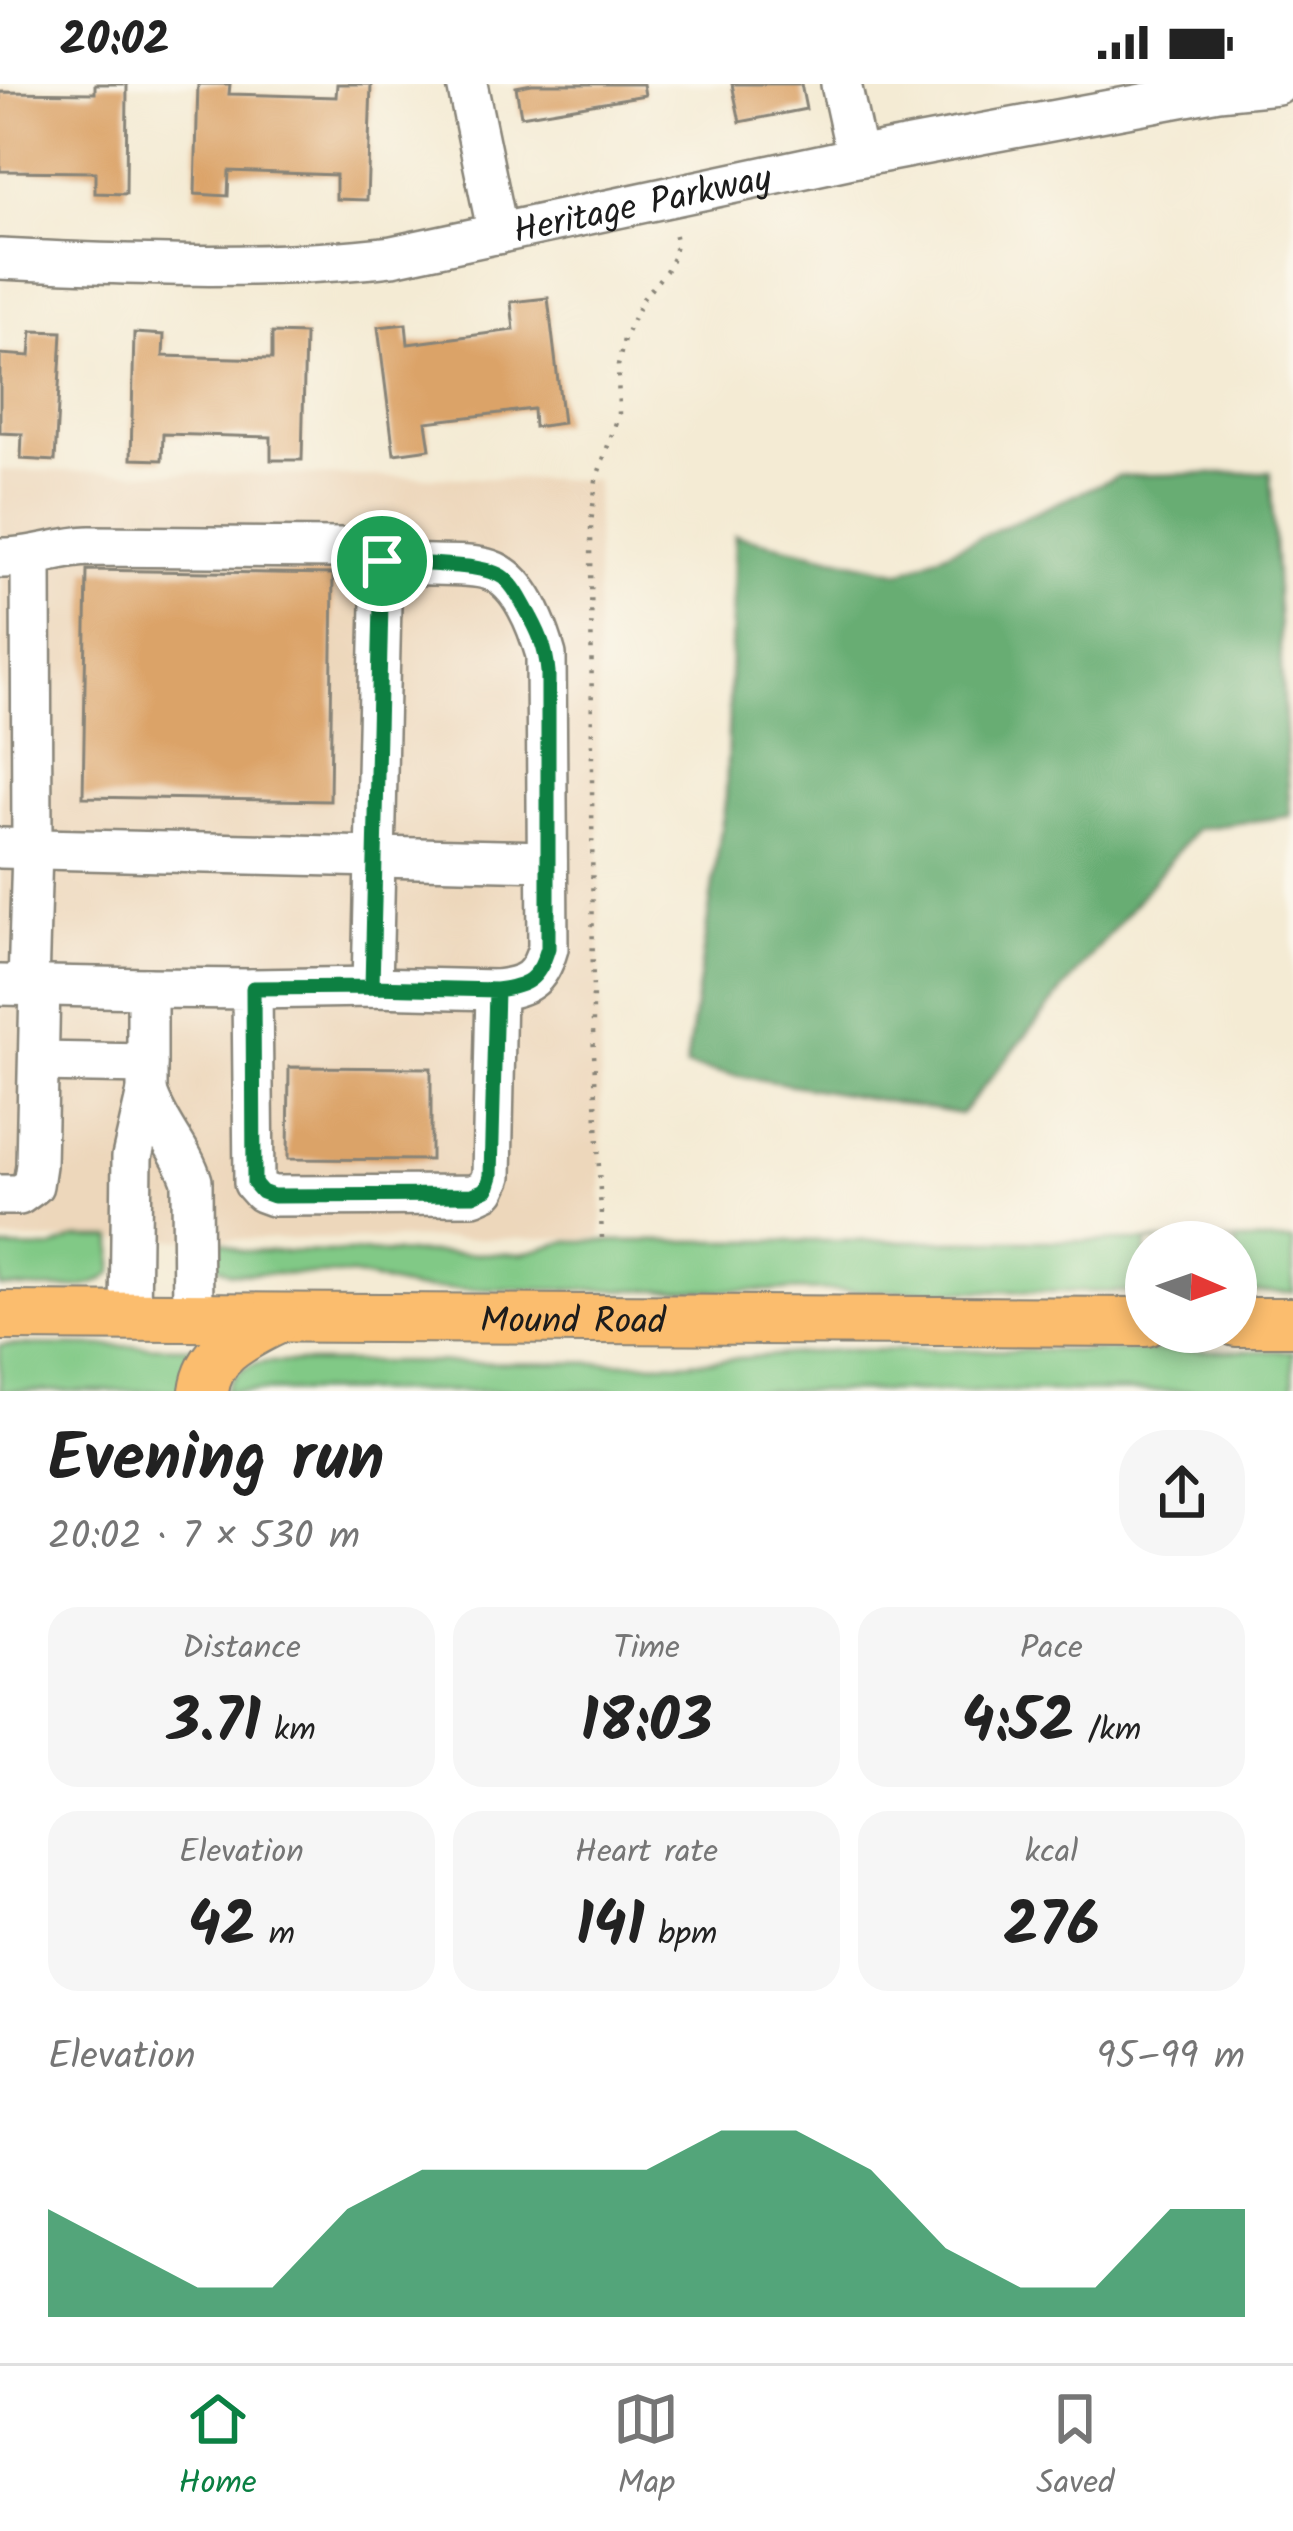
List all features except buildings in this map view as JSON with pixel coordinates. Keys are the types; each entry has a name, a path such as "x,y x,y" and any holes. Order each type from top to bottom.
{"main road":[{"name":"Mound Road","path":"0,1316 1125,1322"},
{"path":"204,1391 218,1357 235,1341 281,1318"},
{"path":"1257,1322 1293,1322"}],"street":[{"path":"467,84 498,234"},
{"path":"841,84 857,157"},
{"name":"Heritage Parkway","path":"0,259 96,264 330,263 392,256 857,157 1218,89 1276,84"},
{"path":"0,1195 19,1195 33,1185 39,1062 23,985 16,849 16,558 90,546 341,548 382,561 489,570 506,579 547,655 548,948 543,966 531,981 496,990 23,985"},
{"path":"372,987 382,561"},
{"path":"16,849 547,861"},
{"path":"130,1318 132,1157 147,1078 147,988"},
{"path":"253,988 254,1183 273,1196 473,1195 487,1189 496,990"},
{"path":"39,1062 147,1078"},
{"path":"147,1078 154,1114 192,1180 193,1318"}],"path":[{"path":"602,1238 593,1030 591,524 596,480 619,414 618,366 624,340 642,300 674,256 668,197"}],"shaded area":[{"path":"0,470 596,480 602,1238 0,1240"}],"green space":[{"path":"1270,472 1290,816 1196,829 961,1114 686,1067 726,796 735,535 901,572 1118,476"},
{"path":"75,1238 113,1238 113,1272 75,1288 0,1287 0,1248 50,1249"},
{"path":"210,1239 241,1251 522,1254 568,1241 1125,1241 1125,1292 413,1289 353,1275 230,1273 219,1267 210,1251"},
{"path":"1257,1241 1293,1241 1293,1292 1257,1292"},
{"path":"0,1345 197,1348 184,1391 0,1391"},
{"path":"837,1350 1293,1351 1293,1391 225,1391 242,1370 267,1362 682,1363"}],"route":[{"path":"382,561 372,987 496,990 491,1176 487,1189 473,1195 273,1196 254,1183 253,988 496,990 514,988 531,981 543,966 548,948 548,672 541,637 517,592 489,570 382,561"}]}
